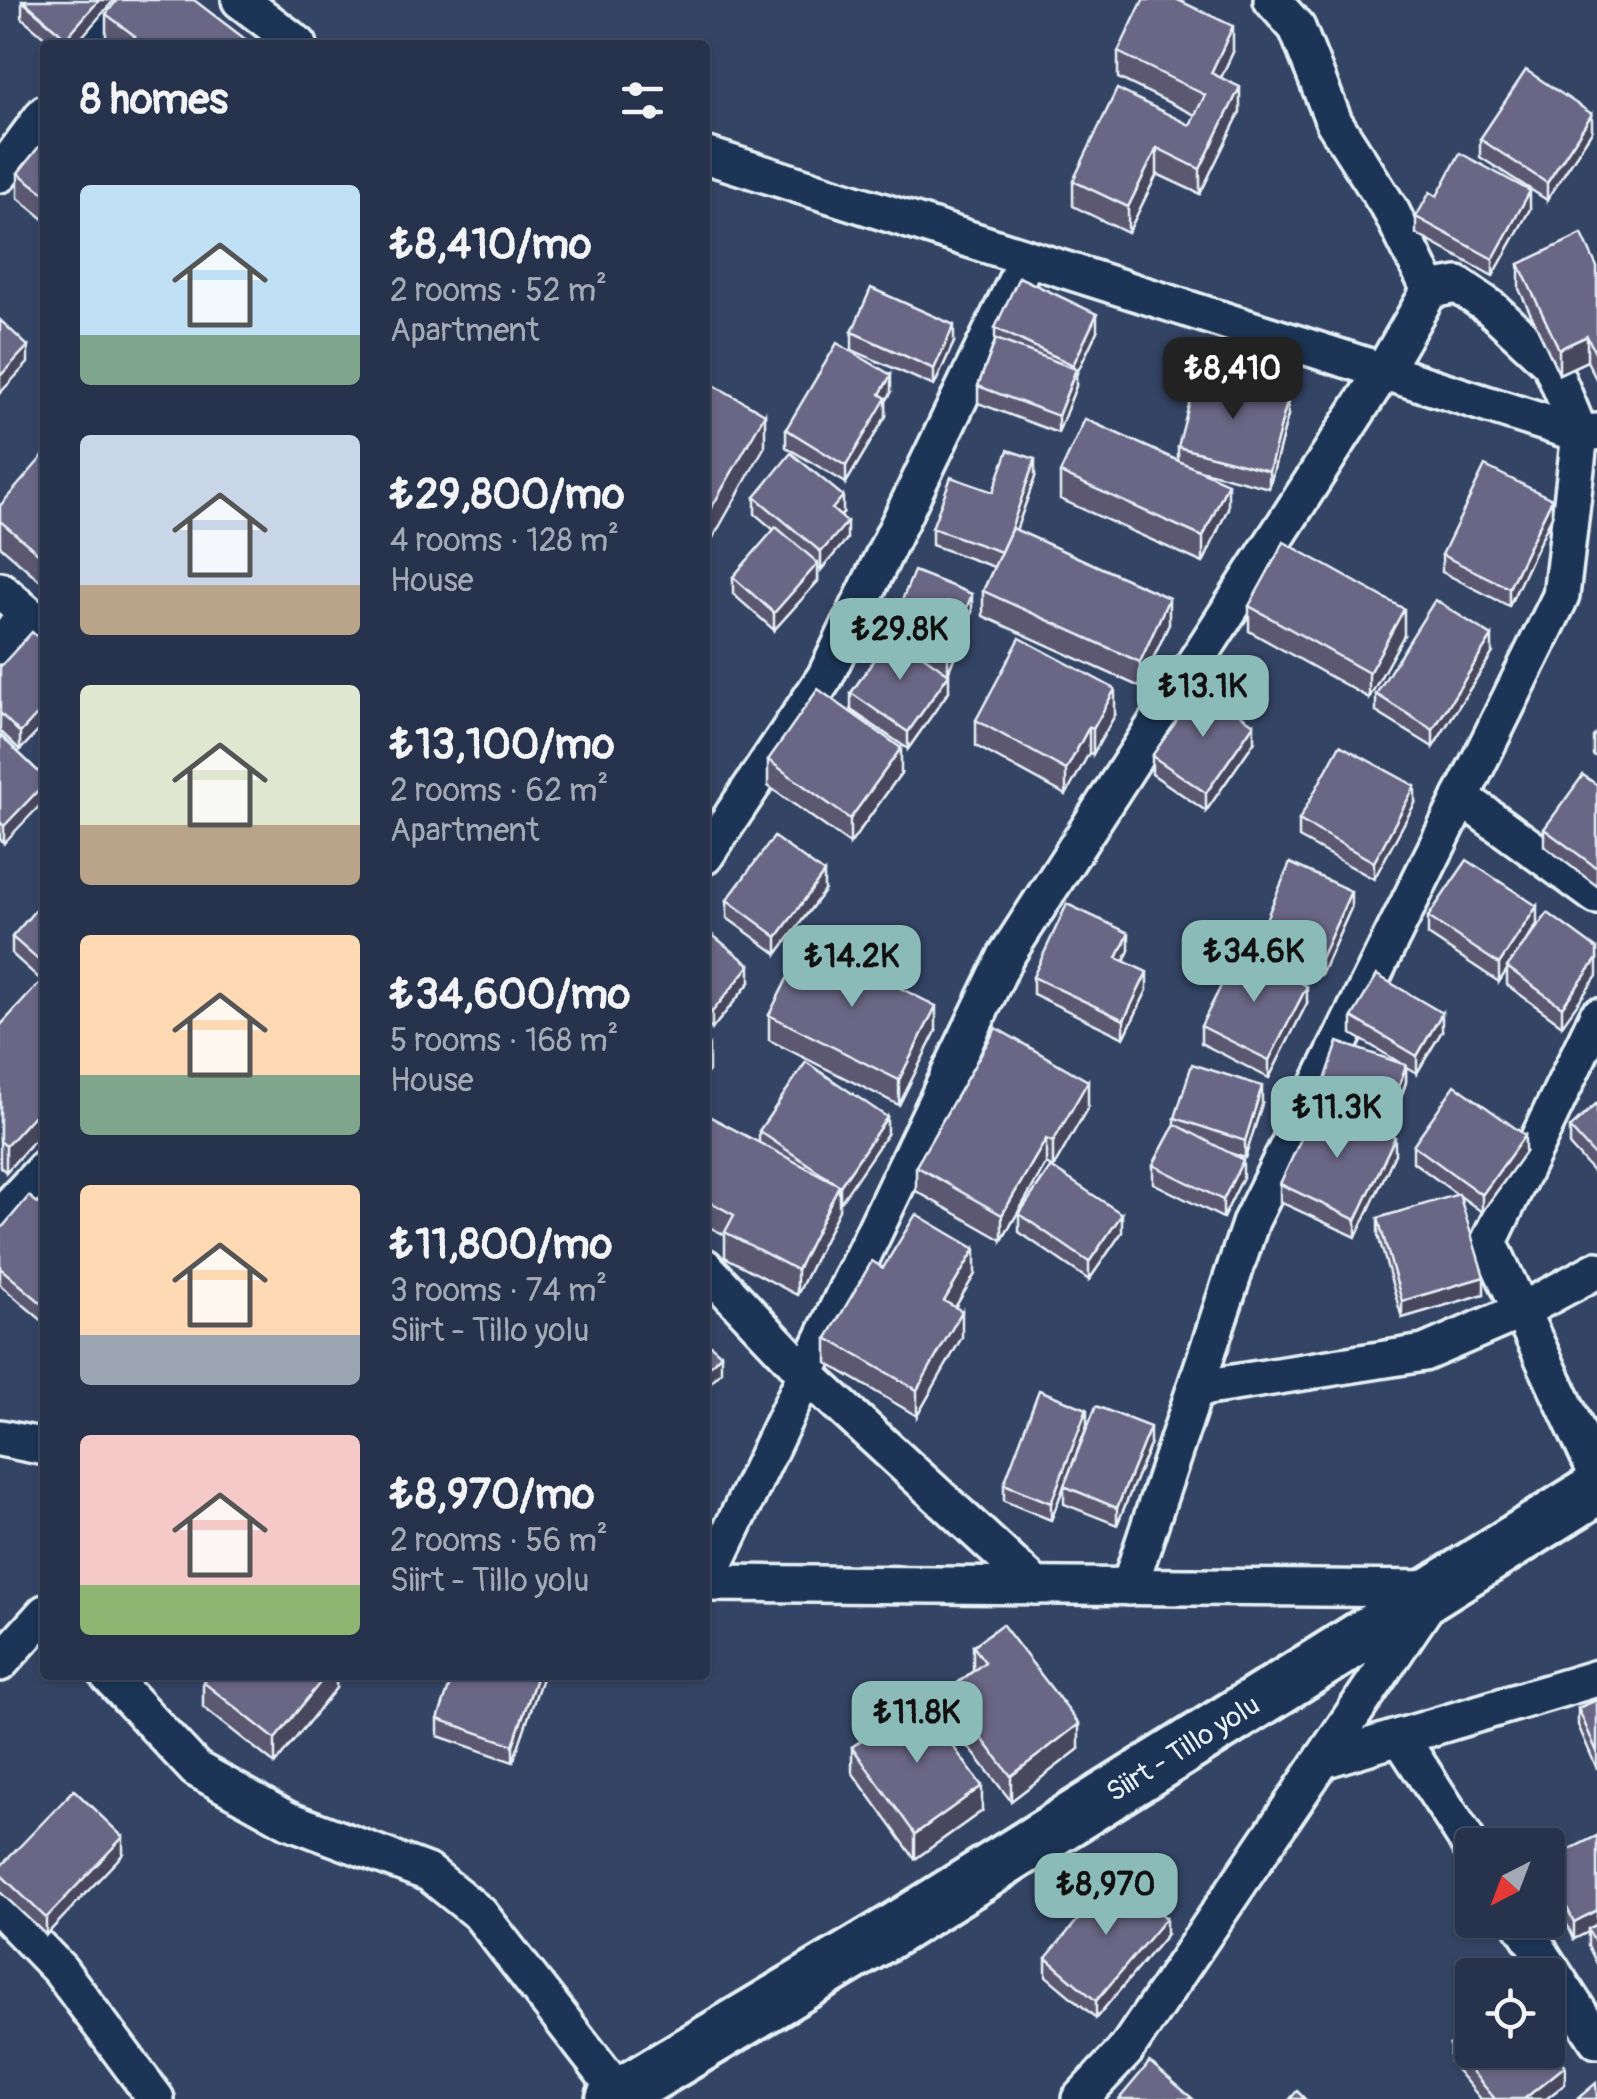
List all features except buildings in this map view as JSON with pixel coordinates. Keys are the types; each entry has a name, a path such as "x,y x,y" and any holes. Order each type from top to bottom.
{"main road":[{"name":"Siirt - Tillo yolu","path":"616,2097 897,1928 1597,1489"}],"street":[{"path":"99,40 128,0"},
{"path":"240,0 292,40"},
{"path":"1272,0 1297,28 1334,122 1391,211 1430,290"},
{"path":"0,174 40,120"},
{"path":"710,156 1382,373 1588,433"},
{"path":"710,849 825,678 1027,258"},
{"path":"710,1573 1006,956 1382,373 1430,290 1458,285 1491,308 1551,364 1588,433 1561,596 1251,1221 1129,1586"},
{"path":"0,590 36,622 0,646"},
{"path":"1461,797 1597,896"},
{"path":"1597,1016 1489,1242 1597,1474"},
{"path":"0,1216 40,1173"},
{"path":"1195,1389 1424,1353 1521,1311 1597,1270"},
{"path":"710,1272 806,1374 1036,1586"},
{"path":"0,1438 40,1446"},
{"path":"710,1583 1438,1589"},
{"path":"1080,2099 1126,2050 1438,1589"},
{"path":"0,1663 40,1619"},
{"path":"1322,1760 1597,1678"},
{"path":"113,1680 196,1769 288,1820 429,1873 480,1914 616,2097"},
{"path":"1400,1737 1459,1828"},
{"path":"0,1908 60,1970 156,2099"},
{"path":"1532,1938 1597,2040"}]}
